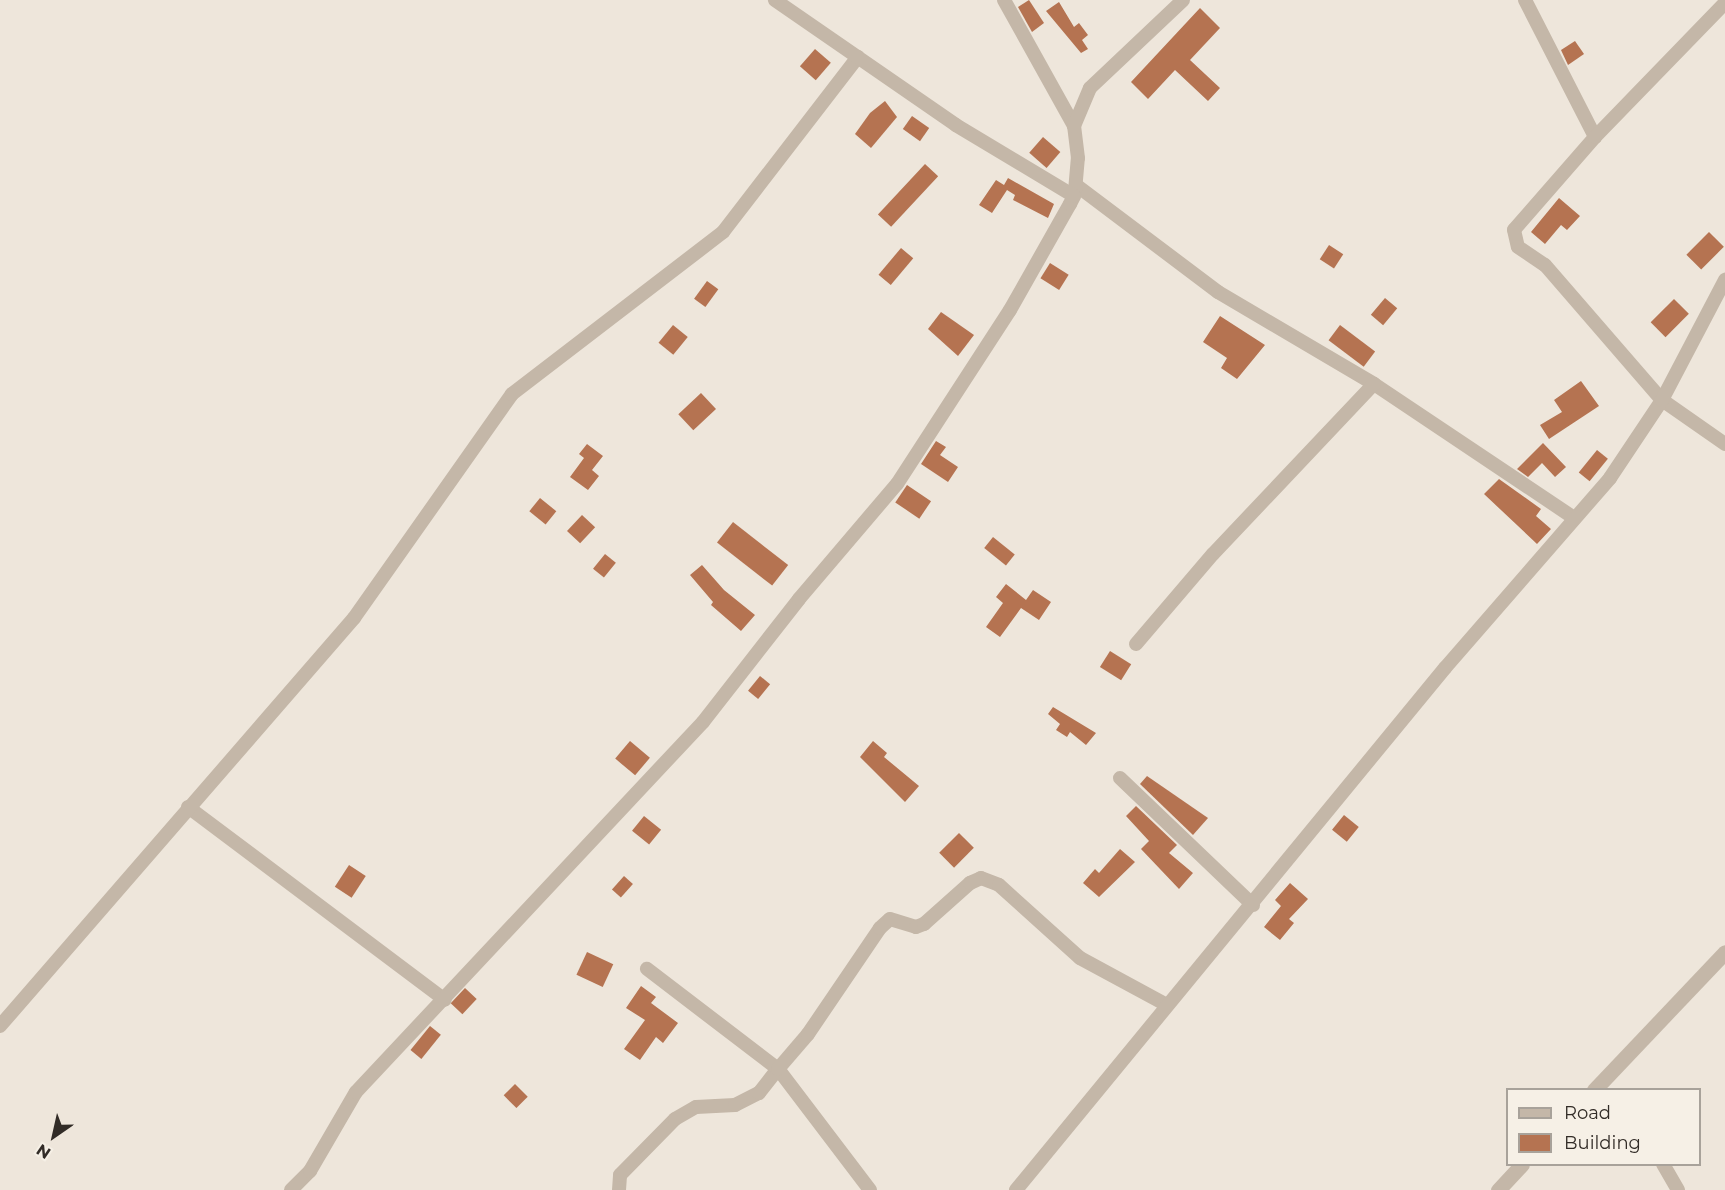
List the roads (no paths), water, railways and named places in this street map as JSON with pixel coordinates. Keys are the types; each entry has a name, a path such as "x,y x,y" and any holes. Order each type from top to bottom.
{"street":[{"path":"776,0 1022,168 1075,190 1218,292 1374,384 1574,518"},
{"path":"1004,0 1074,126"},
{"path":"291,1190 310,1171 356,1092 445,1000 703,722 799,599 897,484 1010,310 1075,190 1074,126 1090,88 1183,0"},
{"path":"1526,0 1594,137"},
{"path":"1725,3 1594,137 1514,230 1518,247 1545,265 1662,400 1725,444"},
{"path":"0,1026 354,618 512,394 723,232 858,57"},
{"path":"1016,1190 1167,1005 1253,905 1445,668 1610,478 1662,400 1725,280"},
{"path":"1136,644 1213,554 1374,384"},
{"path":"1120,778 1253,905"},
{"path":"188,807 445,1000"},
{"path":"619,1190 620,1174 675,1119 696,1107 735,1105 759,1093 844,986 880,928 897,918 916,927 924,924 970,883 981,878 999,885 1080,958 1167,1005"},
{"path":"1602,1086 1725,952"},
{"path":"647,969 778,1069 870,1190"},
{"path":"1498,1190 1520,1166"},
{"path":"1664,1166 1678,1190"}]}
